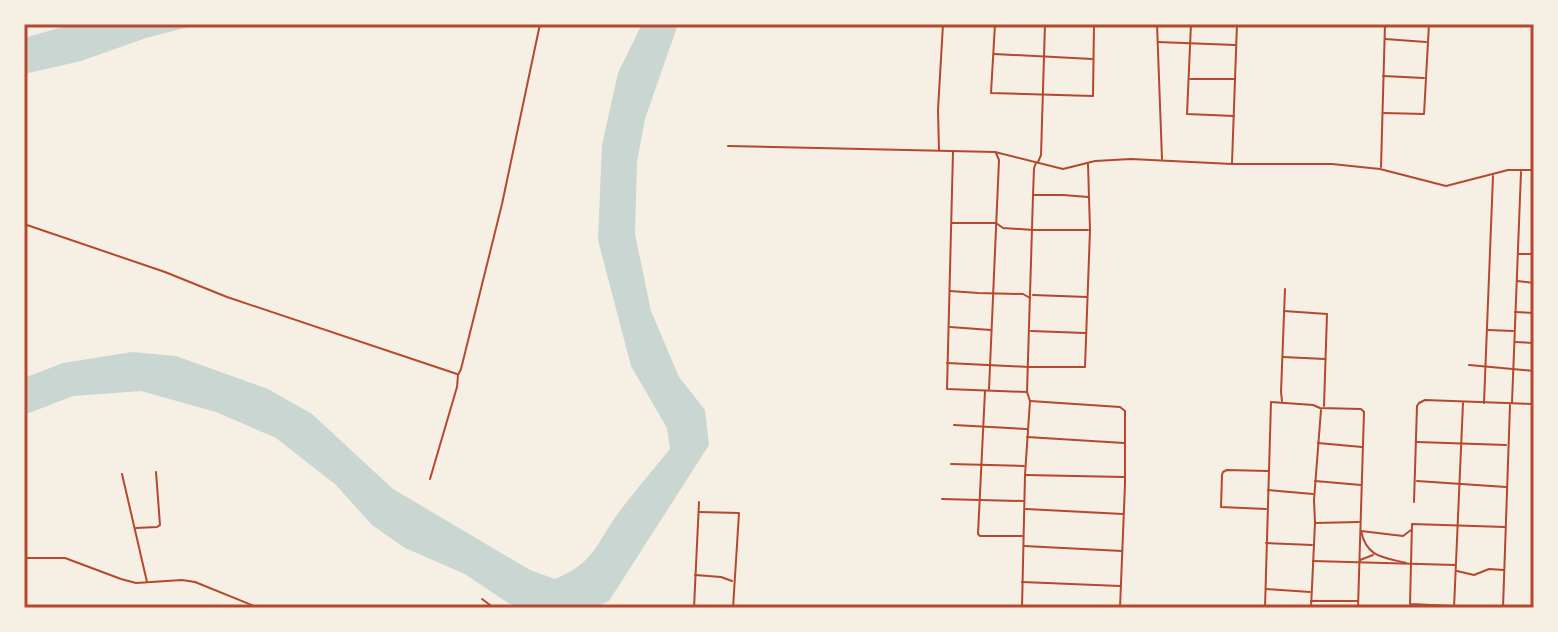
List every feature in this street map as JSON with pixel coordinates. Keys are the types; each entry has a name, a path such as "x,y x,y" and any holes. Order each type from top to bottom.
{"street":[{"path":"430,479 457,387 502,204 540,24"},
{"path":"939,151 943,24"},
{"path":"995,24 990,93 1093,96 1094,24"},
{"path":"1022,608 1034,168 1041,155 1045,24"},
{"path":"1157,24 1162,160"},
{"path":"1191,24 1187,115 1234,116"},
{"path":"1232,164 1237,24"},
{"path":"1380,169 1385,24"},
{"path":"1382,113 1424,114 1429,24"},
{"path":"1384,39 1428,42"},
{"path":"1157,42 1237,45"},
{"path":"993,54 1094,60"},
{"path":"1383,76 1426,78"},
{"path":"1189,79 1235,79"},
{"path":"728,146 995,152 1063,169 1119,160 1353,165 1446,186 1508,170 1534,170"},
{"path":"953,152 947,389 1027,392"},
{"path":"995,152 999,160 991,364 983,427 978,535 1023,536"},
{"path":"999,160 1004,153"},
{"path":"947,363 1084,368 1090,230 1088,163"},
{"path":"1503,608 1521,170"},
{"path":"1484,403 1493,175"},
{"path":"1033,196 1089,197"},
{"path":"951,223 996,223 1003,228 1033,230 1090,230"},
{"path":"24,224 458,375"},
{"path":"1517,254 1534,254"},
{"path":"1516,281 1534,283"},
{"path":"1023,294 1031,289"},
{"path":"1283,402 1285,289"},
{"path":"949,291 1023,294 1031,297 1088,297"},
{"path":"1284,311 1327,314 1314,494 1311,608"},
{"path":"1515,312 1534,313"},
{"path":"948,327 992,330"},
{"path":"1488,330 1514,331"},
{"path":"1030,331 1086,333"},
{"path":"1514,342 1534,343"},
{"path":"1283,357 1326,359"},
{"path":"1469,365 1534,371"},
{"path":"1414,502 1419,403 1425,400 1534,404"},
{"path":"1030,401 1121,407 1126,414 1120,608"},
{"path":"1265,608 1271,402 1363,410 1358,608"},
{"path":"1463,402 1459,525 1454,607 1410,604 1412,524 1459,525 1505,527"},
{"path":"954,425 1028,429"},
{"path":"1027,437 1125,443"},
{"path":"1415,442 1508,445"},
{"path":"1318,443 1363,447"},
{"path":"951,464 1026,466"},
{"path":"1267,509 1221,506 1223,472 1268,471"},
{"path":"134,528 160,525 156,472"},
{"path":"122,474 147,582"},
{"path":"1025,475 1125,477"},
{"path":"1315,481 1362,485"},
{"path":"1415,481 1507,487"},
{"path":"1268,490 1314,494"},
{"path":"942,499 1025,502"},
{"path":"694,608 699,502"},
{"path":"1024,509 1123,514"},
{"path":"699,512 739,513 733,608"},
{"path":"1315,523 1361,522"},
{"path":"1403,536 1413,529"},
{"path":"1361,531 1412,539"},
{"path":"1361,531 1363,542 1374,555 1411,565"},
{"path":"1266,543 1313,545"},
{"path":"1023,546 1122,551"},
{"path":"1359,561 1374,555"},
{"path":"24,558 65,558 136,583 195,582 259,608"},
{"path":"1313,561 1456,565"},
{"path":"1456,571 1474,575 1489,569 1504,570"},
{"path":"695,575 733,581"},
{"path":"1022,582 1121,586"},
{"path":"1266,589 1312,592"},
{"path":"482,599 494,608"},
{"path":"1311,601 1358,601"}],"shaded area":[{"path":"73,24 200,24 146,38 81,61 24,74 24,38"},
{"path":"642,24 678,24 645,119 637,162 635,234 651,311 679,377 705,410 709,445 609,601 594,608 523,608 508,603 465,574 405,548 372,525 336,485 276,438 216,412 141,391 73,396 24,415 24,378 63,363 132,352 176,356 268,389 312,414 393,489 530,570 555,579 569,572 588,558 622,508 670,449 667,428 631,366 598,240 602,145 618,73"}]}
